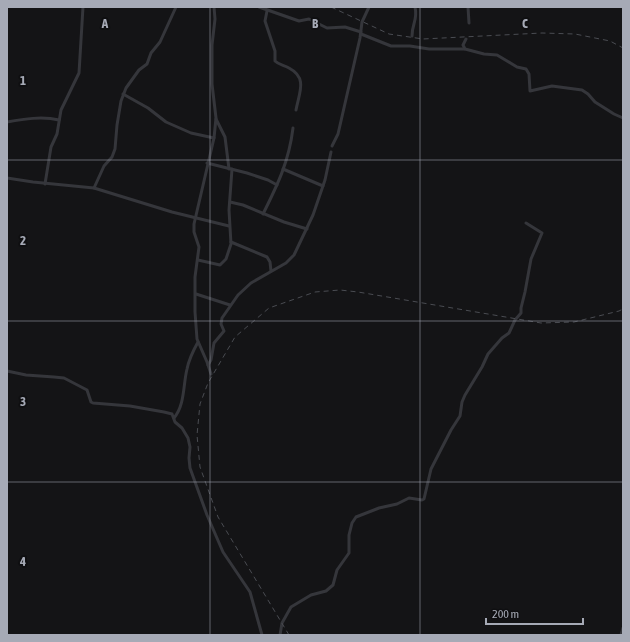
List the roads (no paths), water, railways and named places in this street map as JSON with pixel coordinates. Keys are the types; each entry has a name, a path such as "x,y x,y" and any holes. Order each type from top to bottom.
{"street":[{"path":"46,184 51,147 57,134 64,102 79,73 83,7"},
{"path":"94,188 104,166 112,157 116,149 117,125 123,94 129,83 147,64 151,53 160,42 176,7"},
{"path":"211,374 198,342 195,312 195,277 199,247 194,232 195,218 214,138 216,118 212,81 212,41 215,19 214,7"},
{"path":"259,7 299,21 308,19 327,28 345,27 391,46 410,46 429,49 464,49"},
{"path":"332,146 338,134 361,33 362,22 369,7"},
{"path":"412,36 412,27 417,16 415,7"},
{"path":"468,7 470,23"},
{"path":"268,11 265,18 265,25 275,50 275,61 296,73 300,80 301,87 296,110"},
{"path":"466,39 463,45 465,49 484,54 497,55 517,67 526,69 529,74 530,91 552,86 582,90 595,102 623,118"},
{"path":"123,94 148,108 172,125 191,133 214,138"},
{"path":"7,122 40,118 59,120"},
{"path":"198,260 218,265 222,264 226,259 231,246 229,226 230,169 225,137 216,118"},
{"path":"263,214 277,185 290,151 293,128"},
{"path":"208,365 211,360 214,343 224,331 221,324 222,318 230,305 247,286 286,262 294,255 313,215 323,186 331,152"},
{"path":"207,163 268,180 277,185"},
{"path":"283,169 323,186"},
{"path":"280,175 290,172"},
{"path":"7,178 46,184 94,188 195,218 229,226"},
{"path":"230,202 243,204 263,214 307,229"},
{"path":"280,635 282,623 291,606 308,597 327,590 333,585 337,570 349,553 349,535 352,523 356,517 379,508 398,504 408,498 424,499 431,469 450,430 460,416 462,402 465,395 488,354 502,338 509,333 515,320 521,313 531,258 542,232 526,223"},
{"path":"231,242 267,257 270,262 271,271"},
{"path":"196,294 230,305"},
{"path":"174,418 181,404 189,360 198,342"},
{"path":"7,371 26,375 54,376 64,378 87,390 92,403 130,406 172,414 175,422 183,429 189,441 190,468 210,524 223,552 250,592 262,635"},
{"path":"621,635 623,628"}],"railway":[{"path":"331,7 389,34 423,39 542,33 575,34 610,41 623,48"},
{"path":"289,635 218,517 200,467 197,435 200,404 208,383 235,337 269,308 315,292 340,290 541,323 574,322 623,309"}]}
